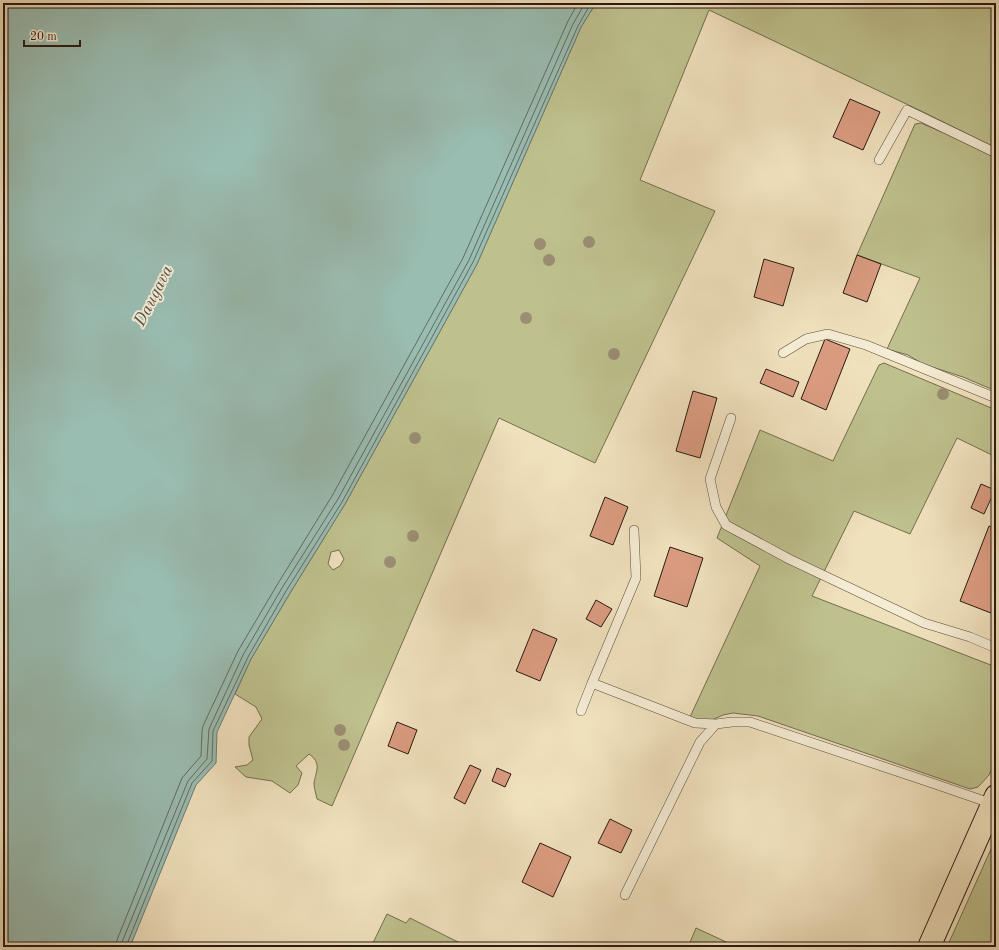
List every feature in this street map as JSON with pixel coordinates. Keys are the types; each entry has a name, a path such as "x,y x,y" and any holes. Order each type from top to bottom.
{"highway":[{"path":"929,947 994,800"}],"lane":[{"path":"879,160 907,110 996,153"},
{"path":"782,353 806,339 828,334 866,345 996,398"},
{"path":"731,418 710,480 716,507 726,525 789,559 924,623 970,637 996,648"},
{"path":"581,711 636,578 634,530"},
{"path":"592,683 695,723 716,724 750,722 935,784 994,800"},
{"path":"625,896 700,742 716,724"}],"green space":[{"path":"596,3 996,3 996,148 709,10 640,180 715,211 595,463 499,418 332,806 317,799 314,783 317,764 313,757 309,754 296,766 302,773 298,785 290,793 272,781 246,777 235,767 247,765 253,760 249,745 249,737 262,719 256,707 235,694 251,659 345,504 477,264 581,27","holes":["339,550 344,559 340,566 333,570 328,564 331,552"]},
{"path":"921,123 996,158 996,391 963,377 923,364 908,355 887,349 920,278 857,255 915,124"},
{"path":"884,363 996,410 996,457 957,438 910,534 854,511 812,596 996,667 996,759 989,775 978,787 970,789 758,716 733,713 723,715 712,720 699,721 690,717 760,566 717,538 760,430 833,461 879,365"},
{"path":"996,838 996,947 947,947"},
{"path":"387,914 406,923 410,918 468,947 371,947"},
{"path":"696,928 737,947 688,947"}],"water":[{"name":"Daugava","path":"3,3 596,3 581,27 477,264 345,504 251,659 217,732 216,763 196,785 130,947 3,947"}],"building":[{"path":"850,99 880,112 863,150 833,137"},
{"path":"857,255 881,264 867,302 843,293"},
{"path":"764,259 794,268 783,306 754,297"},
{"path":"825,339 850,349 826,410 801,399"},
{"path":"766,369 799,382 793,397 760,383"},
{"path":"693,391 717,398 700,458 676,451"},
{"path":"981,484 995,490 984,514 971,508"},
{"path":"605,497 628,507 613,545 590,536"},
{"path":"989,526 996,529 996,615 960,601"},
{"path":"670,547 703,558 687,607 654,596"},
{"path":"596,600 612,609 601,627 586,619"},
{"path":"533,629 557,639 540,681 516,671"},
{"path":"397,722 417,730 408,754 388,746"},
{"path":"470,765 481,770 465,804 454,798"},
{"path":"497,768 511,774 505,787 492,781"},
{"path":"610,819 632,830 621,853 598,843"},
{"path":"540,843 571,857 553,897 522,882"}]}
